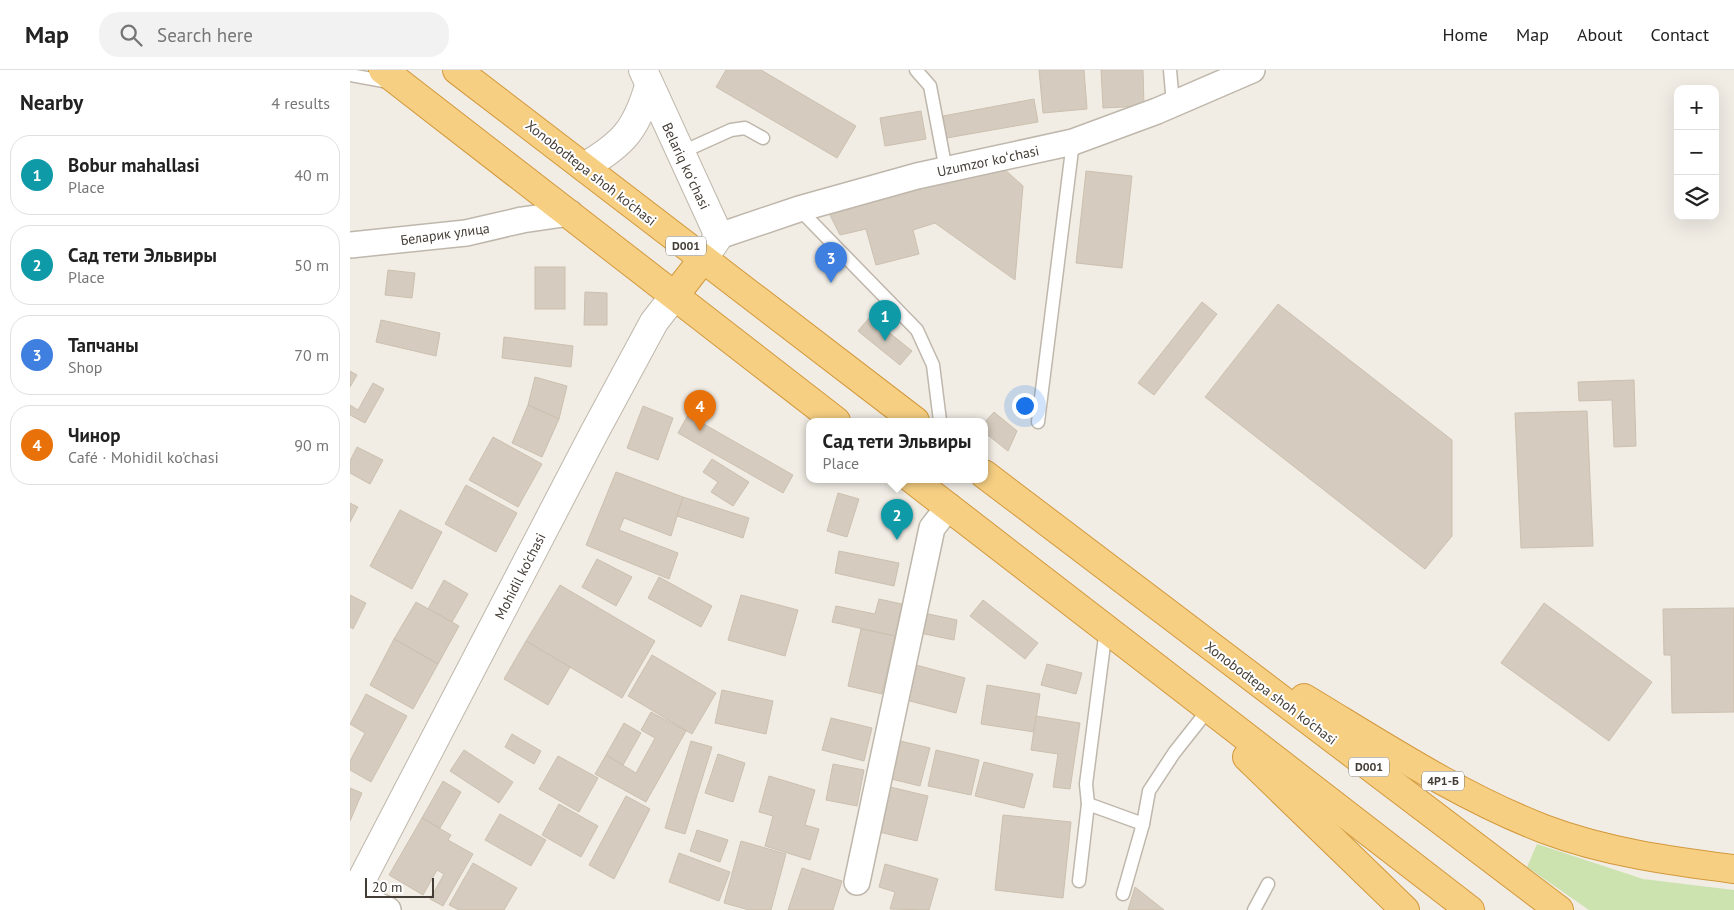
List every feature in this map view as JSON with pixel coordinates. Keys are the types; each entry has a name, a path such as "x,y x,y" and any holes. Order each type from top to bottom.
{"highway":[{"name":"Xonobodtepa shoh ko'chasi","path":"457,70 911,418"},
{"path":"393,77 832,418"},
{"name":"Mohidil ko'chasi","path":"675,295 703,259"},
{"name":"Xonobodtepa shoh ko'chasi","path":"988,477 1559,910"},
{"path":"917,483 1470,910"},
{"name":"4Р1-Б","path":"1180,624 1430,774 1501,812 1546,830 1648,858 1734,869"},
{"path":"1152,665 1405,910"}],"street":[{"name":"Uzumzor koʻchasi","path":"719,236 799,209 946,170 1073,142 1173,104 1252,70"},
{"path":"584,167 607,154 623,140 640,116 646,78"},
{"name":"Belariq koʻchasi","path":"646,78 719,236"},
{"name":"Беларик улица","path":"350,245 466,233 522,220 570,214"},
{"path":"703,259 719,236"},
{"name":"Mohidil ko'chasi","path":"351,896 654,322 675,295"},
{"path":"857,882 932,528 949,506"},
{"path":"351,896 388,910"}],"lane":[{"path":"916,70 930,86 946,170"},
{"path":"1170,70 1173,104"},
{"path":"350,75 393,77"},
{"path":"680,154 731,130 745,128 763,138"},
{"path":"1038,422 1073,142"},
{"path":"799,209 917,330 932,365 940,418"},
{"path":"1079,881 1088,804 1086,784 1106,629"},
{"path":"1122,894 1143,824 1148,792 1174,753 1204,715"},
{"path":"1088,804 1143,824"},
{"path":"1254,910 1268,884"}],"green space":[{"path":"1537,844 1643,879 1734,890 1734,910 1589,910 1527,867"}],"building":[{"path":"726,70 761,70 856,126 837,158 716,87"},
{"path":"1039,70 1084,70 1087,109 1043,113"},
{"path":"1101,70 1143,70 1144,106 1103,108"},
{"path":"1034,99 1038,122 947,138 943,116"},
{"path":"921,111 926,139 885,146 880,118"},
{"path":"1003,168 1023,186 1015,280 935,223 913,230 919,254 876,265 866,229 840,235 827,209"},
{"path":"1086,171 1132,176 1122,268 1076,263"},
{"path":"535,267 565,267 565,309 535,309"},
{"path":"388,270 415,273 412,298 385,295"},
{"path":"585,292 607,293 607,325 584,325"},
{"path":"1202,302 1217,314 1154,395 1138,383"},
{"path":"1278,304 1452,440 1452,536 1425,569 1205,397"},
{"path":"870,317 912,351 900,365 858,331"},
{"path":"381,320 440,333 436,356 376,342"},
{"path":"504,337 573,346 571,367 502,358"},
{"path":"350,371 357,375 350,387"},
{"path":"535,377 567,386 559,419 528,405"},
{"path":"1634,380 1636,446 1614,447 1612,400 1579,401 1578,382"},
{"path":"373,383 384,389 365,423 350,415 350,405 358,410"},
{"path":"528,405 559,419 542,457 512,443"},
{"path":"643,406 673,418 658,460 627,448"},
{"path":"1587,411 1593,546 1521,548 1515,413"},
{"path":"994,412 1017,431 1008,451 988,435 988,419"},
{"path":"688,415 793,475 783,493 678,433"},
{"path":"493,437 542,464 518,507 469,480"},
{"path":"357,447 383,460 370,484 350,473 350,461"},
{"path":"712,459 749,482 733,506 711,492 718,482 703,472"},
{"path":"616,472 683,497 671,536 624,518 619,530 678,553 669,579 586,545"},
{"path":"466,485 517,513 496,552 445,524"},
{"path":"838,493 859,499 847,537 827,531"},
{"path":"683,497 749,518 743,538 677,516"},
{"path":"350,503 358,507 350,522"},
{"path":"400,510 442,532 412,589 370,566"},
{"path":"839,551 899,563 894,586 835,573"},
{"path":"597,559 632,577 616,606 582,587"},
{"path":"659,577 712,606 701,627 648,598"},
{"path":"444,580 468,594 452,622 428,609"},
{"path":"560,585 655,641 622,698 526,641"},
{"path":"350,595 366,603 353,629 350,627"},
{"path":"741,595 798,610 785,656 728,640"},
{"path":"879,599 902,604 895,636 832,622 836,606 875,614"},
{"path":"983,600 1038,643 1025,659 970,616"},
{"path":"416,602 459,626 438,664 394,639"},
{"path":"1544,603 1652,682 1609,741 1501,663"},
{"path":"1734,608 1734,712 1672,713 1671,655 1664,655 1663,609"},
{"path":"919,612 957,620 954,640 915,632"},
{"path":"861,629 895,636 882,694 848,686"},
{"path":"394,639 438,664 413,709 370,685"},
{"path":"526,641 570,667 548,705 504,679"},
{"path":"652,655 716,693 692,734 628,696"},
{"path":"1047,664 1082,673 1076,694 1041,685"},
{"path":"916,665 965,678 956,713 906,700"},
{"path":"987,685 1040,694 1034,732 981,724"},
{"path":"722,690 773,701 766,734 715,723"},
{"path":"366,694 407,716 371,782 350,770 350,761 365,733 350,724"},
{"path":"651,712 686,731 646,802 595,774 606,755 636,773 655,738 641,730"},
{"path":"1036,716 1080,723 1070,789 1053,787 1058,754 1031,750"},
{"path":"831,718 872,728 864,761 822,750"},
{"path":"624,723 641,733 623,765 606,755"},
{"path":"512,734 541,751 534,764 505,747"},
{"path":"896,740 930,748 920,786 887,778"},
{"path":"691,741 712,747 685,834 665,828"},
{"path":"464,750 513,782 499,803 450,771"},
{"path":"936,750 979,760 971,795 928,786"},
{"path":"718,754 745,763 733,802 705,793"},
{"path":"558,756 598,778 579,812 539,789"},
{"path":"984,762 1033,774 1024,808 975,796"},
{"path":"833,764 864,770 857,806 826,800"},
{"path":"769,776 815,790 805,825 819,829 810,860 765,846 773,816 759,812"},
{"path":"443,781 461,792 440,828 422,818"},
{"path":"886,786 928,796 917,841 875,831"},
{"path":"350,788 362,793 350,821"},
{"path":"626,796 650,809 614,879 589,865"},
{"path":"559,804 598,826 581,857 542,835"},
{"path":"500,814 546,840 531,866 485,840"},
{"path":"1003,815 1071,822 1063,898 995,890"},
{"path":"422,818 451,835 448,840 473,854 443,906 430,899 444,874 437,870 423,895 389,875"},
{"path":"697,830 728,840 720,862 690,851"},
{"path":"741,841 786,854 771,910 749,910 724,903"},
{"path":"679,853 730,872 719,901 669,882"},
{"path":"473,863 517,888 504,910 459,910 449,905"},
{"path":"885,864 938,879 929,910 890,909 895,892 879,887"},
{"path":"802,868 842,881 833,910 788,910"},
{"path":"1135,887 1164,910 1128,910"}],"place":[{"name":"Тапчаны","path":"831,283"},
{"name":"Bobur mahallasi","path":"885,341"},
{"name":"Чинор","path":"700,431"},
{"name":"Сад тети Эльвиры","path":"897,540"}]}
